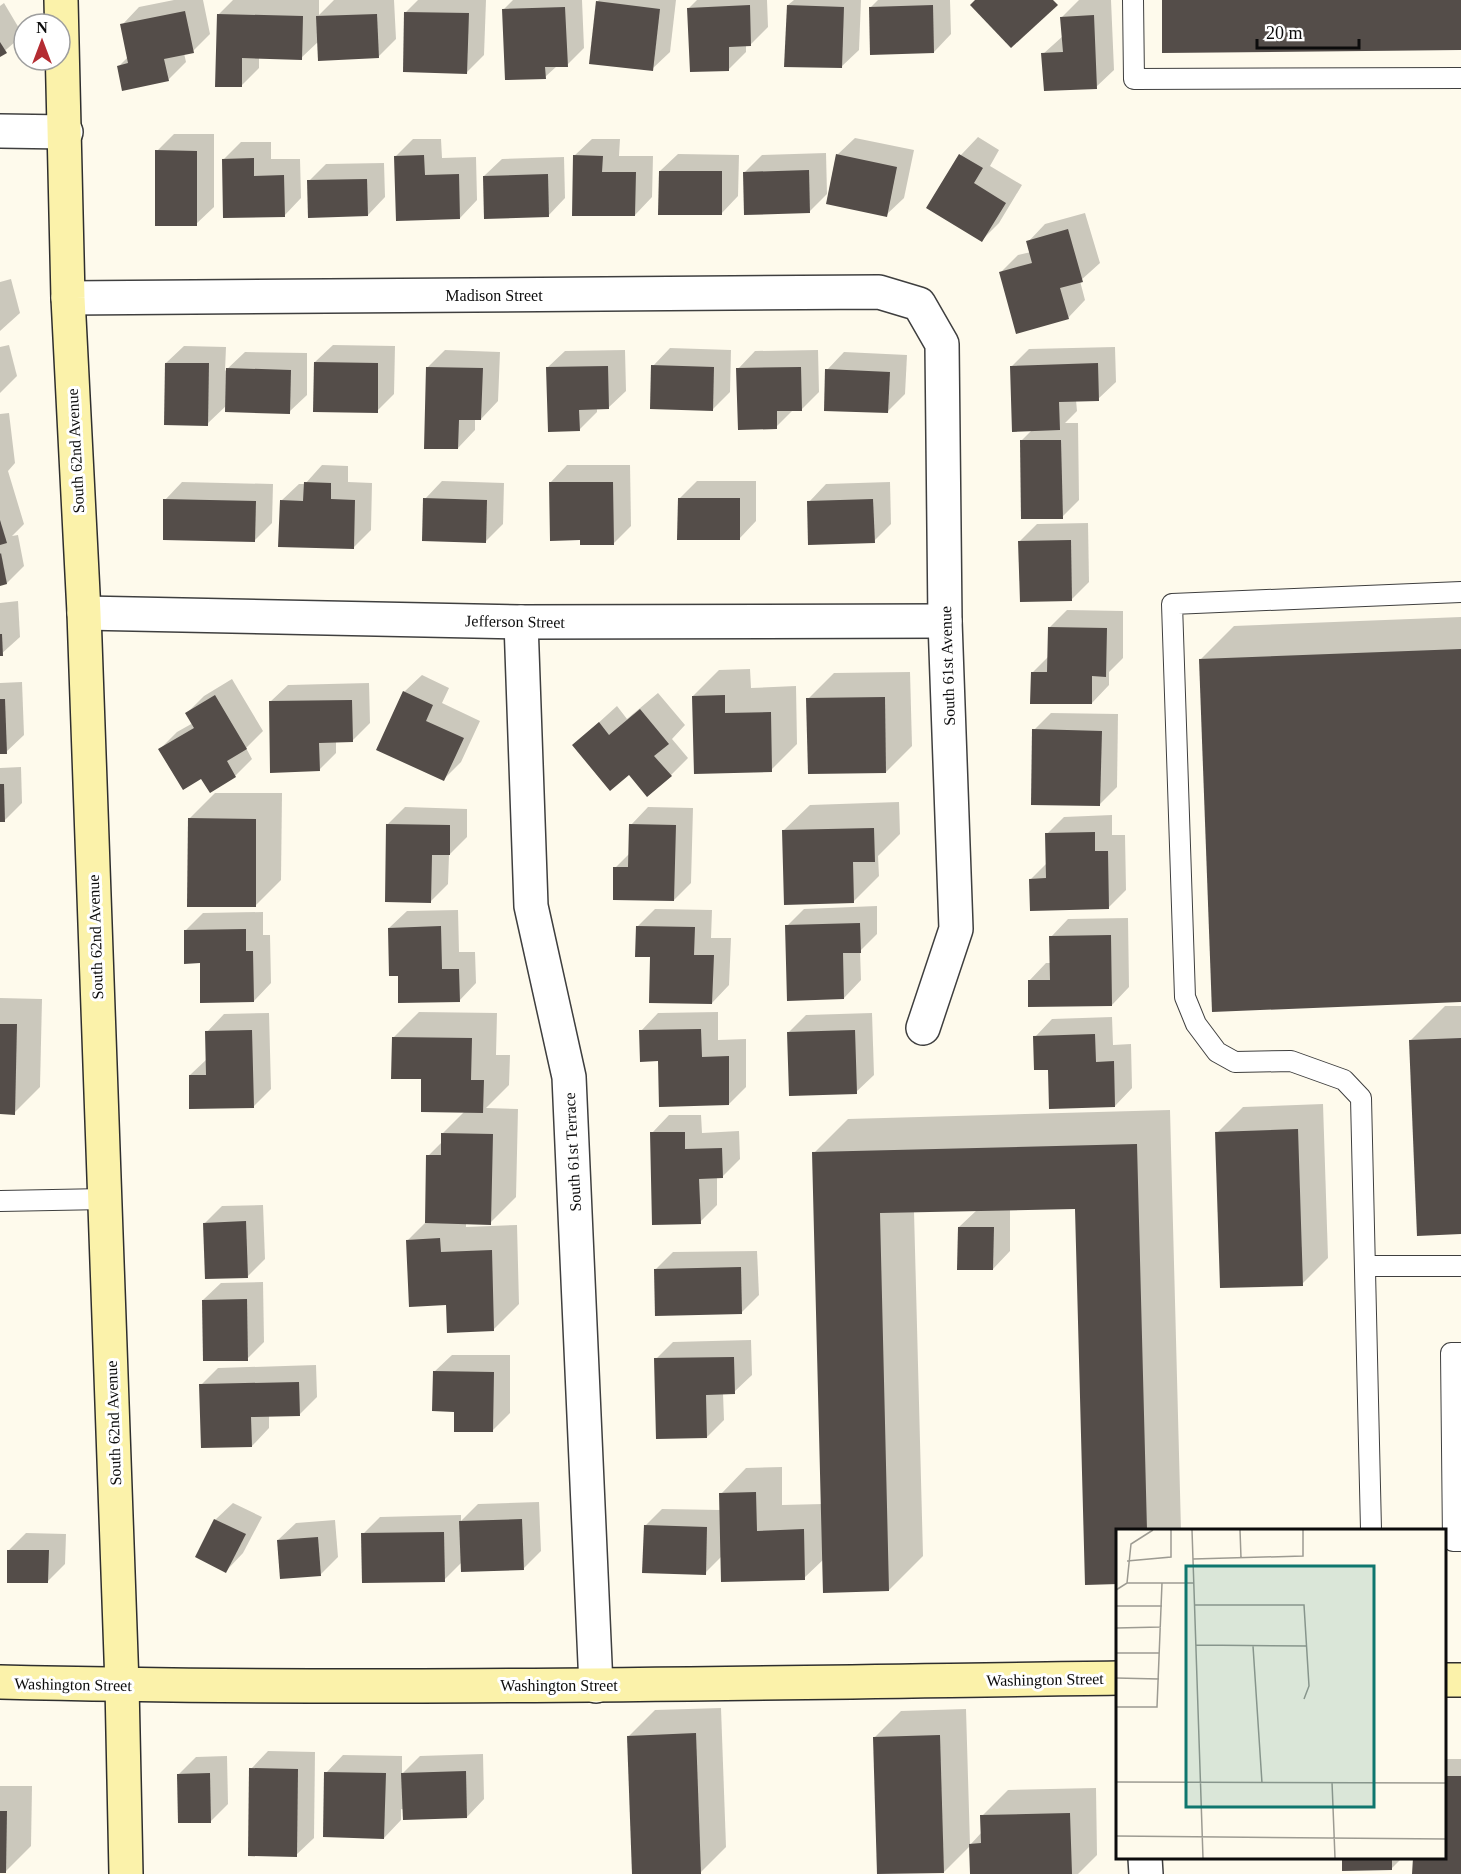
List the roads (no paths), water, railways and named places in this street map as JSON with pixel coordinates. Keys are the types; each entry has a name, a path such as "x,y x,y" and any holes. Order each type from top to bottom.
{"street":[{"name":"South 62nd Avenue","path":"61,0 66,132 68,298 84,613 122,1685 126,1874"},
{"path":"0,131 66,132"},
{"name":"Madison Street","path":"68,298 879,292 919,304"},
{"name":"South 61st Avenue","path":"919,304 942,344 945,621 956,929 923,1028"},
{"name":"Jefferson Street","path":"84,613 521,622 945,621"},
{"name":"South 61st Terrace","path":"521,622 531,906 568,1077 596,1686"},
{"name":"Washington Street","path":"0,1682 122,1685 596,1686 1116,1678"},
{"path":"1145,1859 1146,1874"}],"lane":[{"path":"1132,0 1134,79 1461,78"},
{"path":"1371,1529 1361,1098 1344,1080 1290,1061 1234,1062 1216,1052 1196,1024 1185,997 1172,604 1461,592"},
{"path":"0,1201 105,1199"},
{"path":"1365,1266 1461,1266"},
{"path":"1461,1353 1451,1353 1453,1541 1461,1541"}]}
